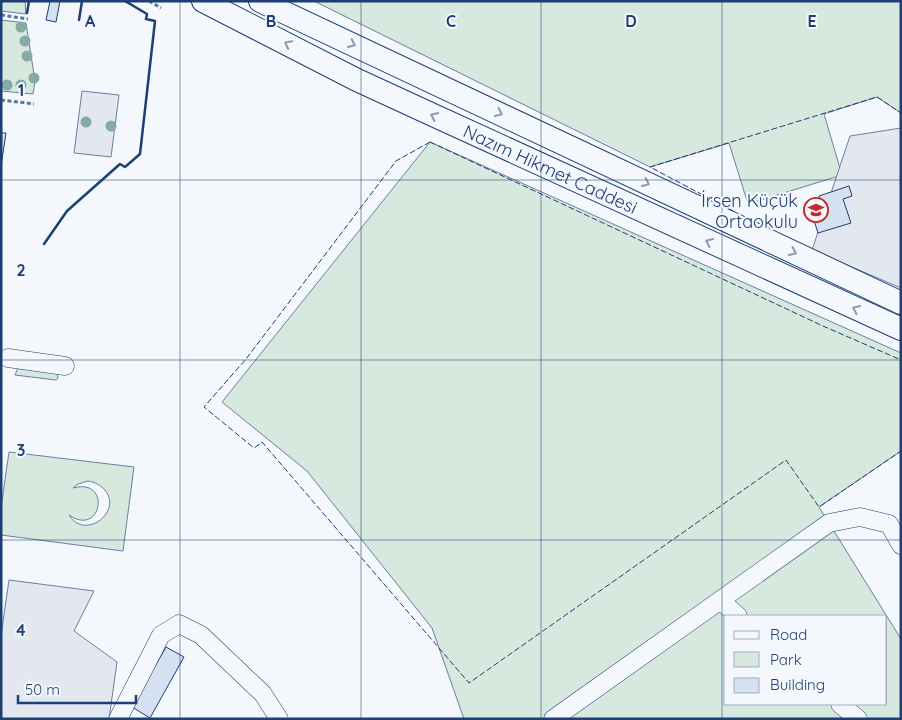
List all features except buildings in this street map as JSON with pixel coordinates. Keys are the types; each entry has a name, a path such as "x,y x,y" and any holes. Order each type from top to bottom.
{"main road":[{"name":"Nazım Hikmet Caddesi","path":"204,1 424,112 901,329"},
{"name":"Nazım Hikmet Caddesi","path":"260,1 901,303"}],"lane":[{"path":"8,358 66,366"},
{"path":"554,719 829,523 860,516 889,524 901,545"},
{"path":"721,601 737,615"},
{"path":"118,719 161,635 179,624 201,635 263,694 279,719"},
{"path":"841,705 858,719"}],"path":[{"path":"149,1 161,8"},
{"path":"1,15 28,18"},
{"path":"1,100 34,104"}],"green space":[{"path":"1,1 25,1 26,14 1,11"},
{"path":"314,1 901,1 901,113 877,97 824,114 842,175 748,204 729,143 650,167"},
{"path":"1,20 26,23 35,81 33,94 1,91"},
{"path":"430,142 901,353 901,451 819,507 886,615 724,615 724,705 887,705 887,616 901,639 901,719 464,719 432,628 307,471 222,402"},
{"path":"18,368 57,373 58,378 56,380 15,375"},
{"path":"9,452 134,467 123,551 1,535 1,508","holes":["88,481 97,484 105,490 109,498 109,507 106,514 100,520 84,525 76,522 69,515 80,520 89,519 95,514 98,498 93,491 85,487 73,488 78,484"]}],"shaded area":[{"path":"82,91 119,95 111,157 74,153"},
{"path":"901,128 901,288 812,250 850,136"},
{"path":"9,580 94,591 74,631 117,662 109,719 1,719 1,636"}],"fence":[{"path":"733,211 650,167 877,97 901,113"},
{"path":"430,142 396,161 246,359 204,407 254,448 262,442 469,683 786,460 819,507 901,451"},
{"path":"430,142 823,326 901,360"}],"wall":[{"path":"27,13 29,1"},
{"path":"79,20 82,1"},
{"path":"44,244 67,211 120,164 125,167 140,154 155,21 146,19 147,14 125,1"}],"place":[{"name":"İrsen Küçük Ortaokulu","path":"816,210"}]}
